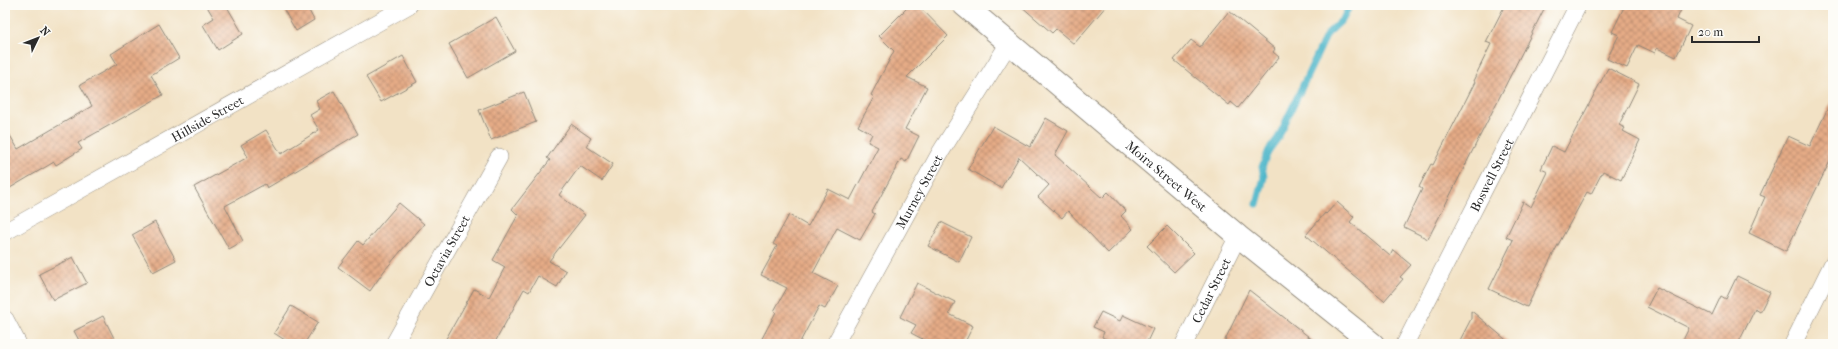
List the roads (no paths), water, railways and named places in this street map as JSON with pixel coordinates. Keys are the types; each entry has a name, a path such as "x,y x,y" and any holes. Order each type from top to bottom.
{"main road":[{"name":"Moira Street West","path":"964,5 1238,236 1373,344"}],"street":[{"name":"Hillside Street","path":"5,232 409,5"},
{"name":"Boswell Street","path":"1405,344 1578,5"},
{"name":"Murney Street","path":"835,344 940,153 1009,43"},
{"name":"Octavia Street","path":"394,344 499,157"},
{"name":"Cedar Street","path":"1184,344 1238,236"},
{"path":"1793,344 1833,263"},
{"path":"5,319 18,344"}],"waterway":[{"path":"1257,204 1264,177 1262,167 1269,150 1278,138 1327,34 1343,19 1350,5"}]}
